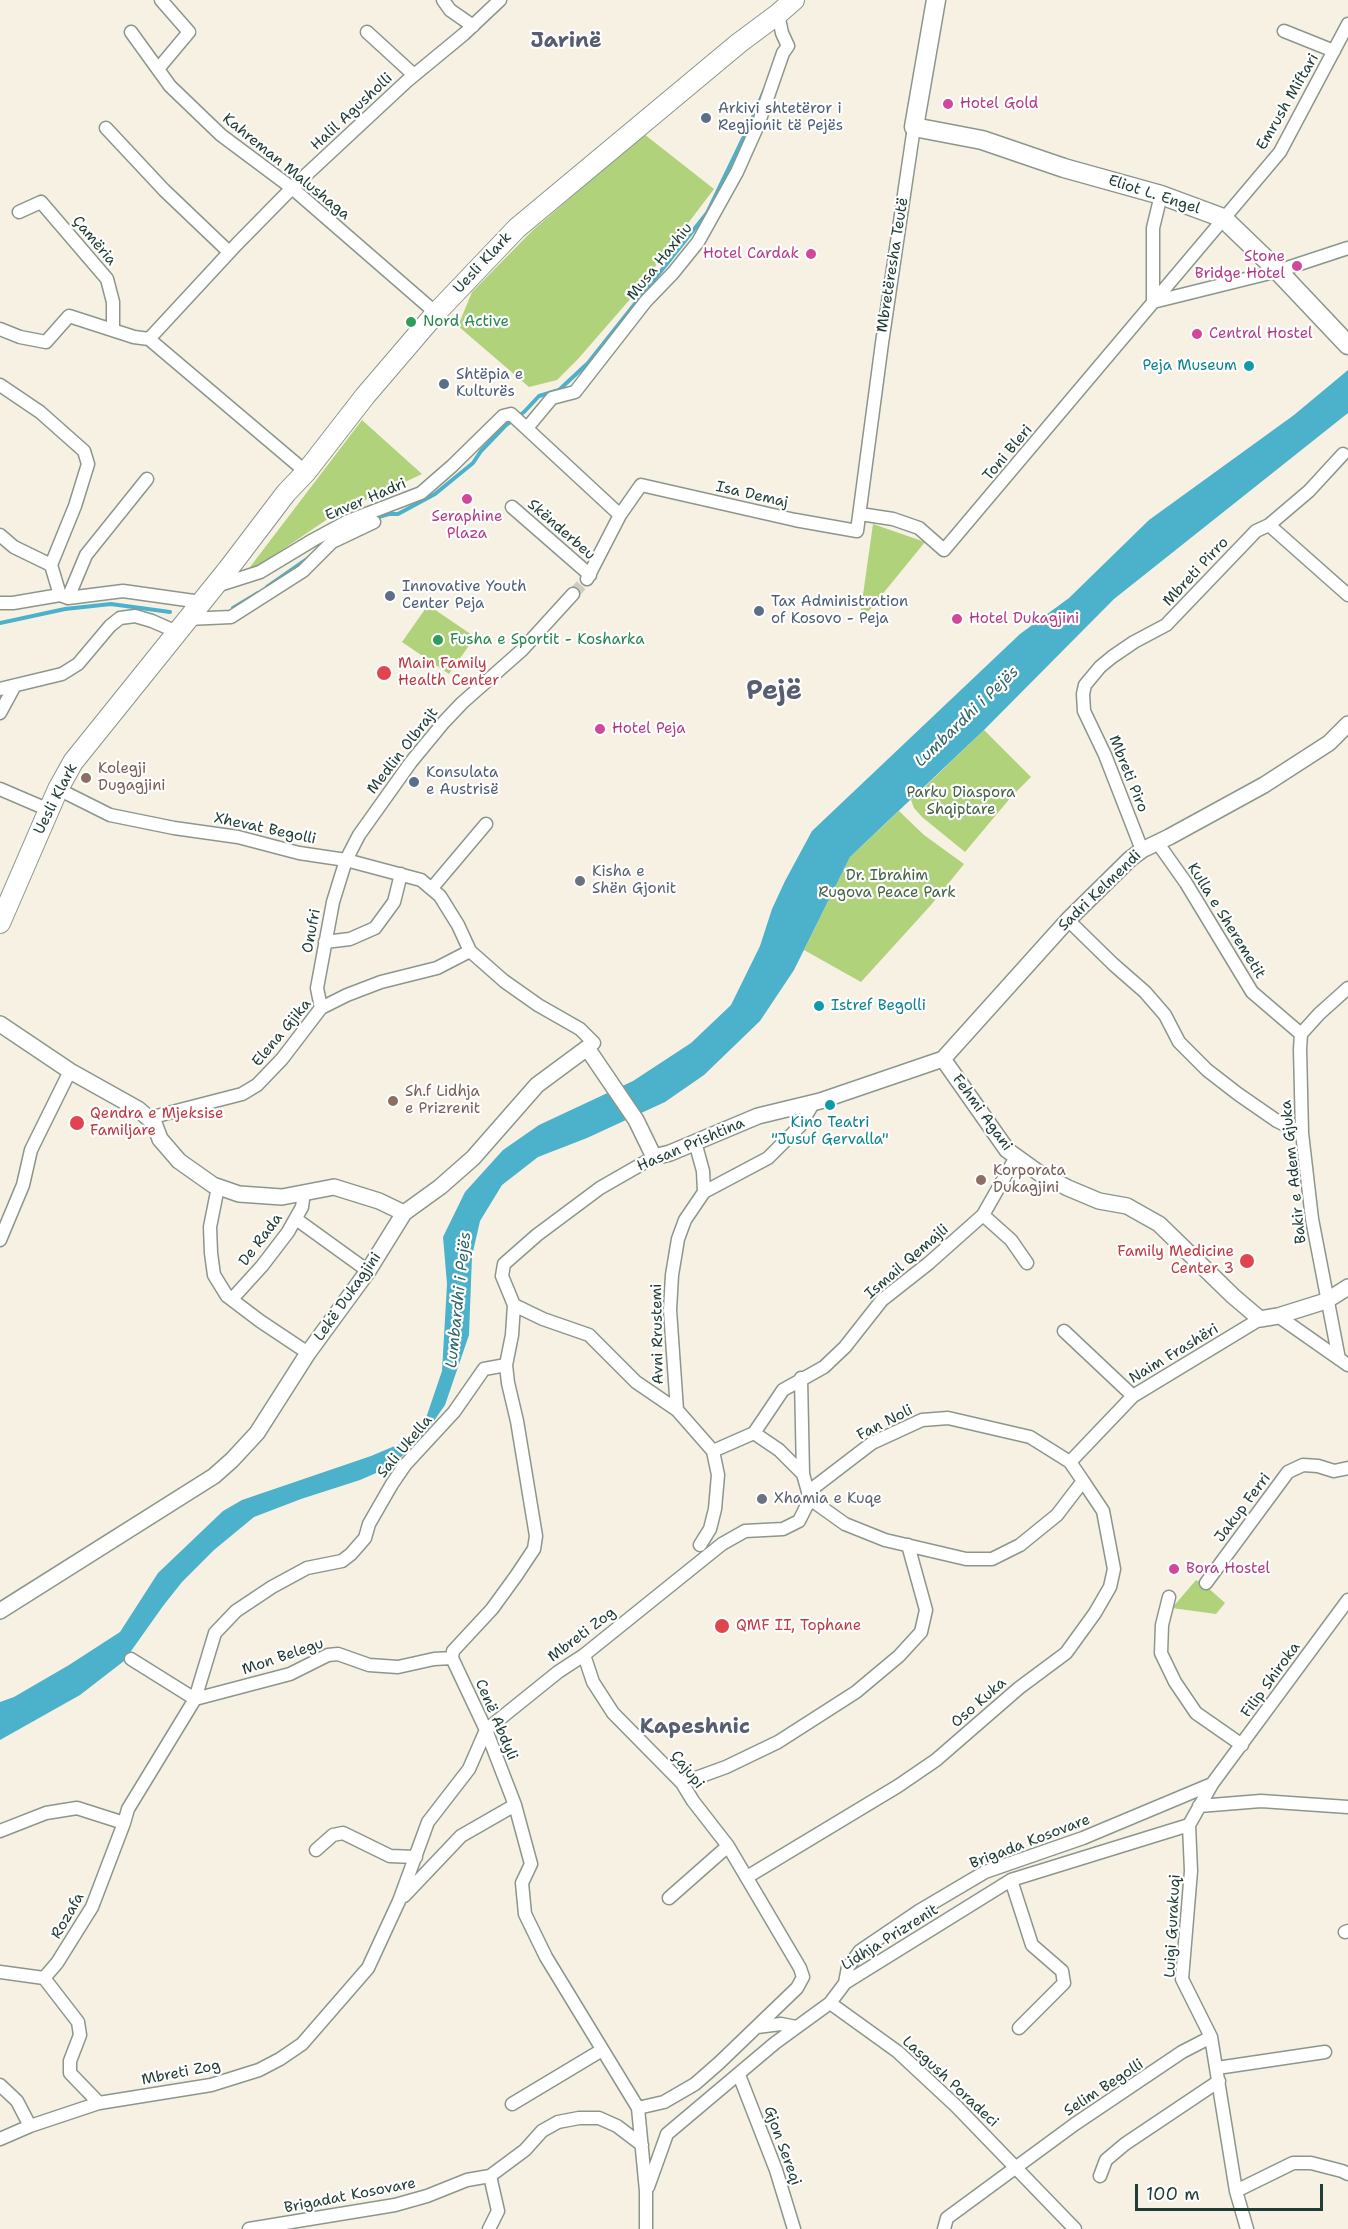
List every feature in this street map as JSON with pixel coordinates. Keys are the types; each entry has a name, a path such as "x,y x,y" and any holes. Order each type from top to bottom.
{"main road":[{"name":"Uesli Klark","path":"0,923 58,789 73,762 286,493 306,472 365,396 436,313 517,228 794,0"},
{"name":"Mbretëresha Teutë","path":"914,128 936,0"},
{"name":"Eliot L. Engel","path":"914,128 982,140 1064,168 1161,195 1223,218 1278,271 1348,345"}],"street":[{"path":"158,69 189,32 160,0"},
{"path":"443,0 450,10 473,26"},
{"name":"Halil Agusholli","path":"149,339 292,188 414,75 473,26 500,0"},
{"name":"Musa Haxhiu","path":"519,421 552,398 575,392 646,301 698,242 737,172 758,125 783,52 788,46 782,33 778,14"},
{"name":"Emrush Miftari","path":"1223,218 1280,152 1348,24"},
{"path":"1284,31 1334,51"},
{"name":"Kahreman Malushaga","path":"131,32 170,87 221,135 292,188 436,313"},
{"path":"367,32 414,75"},
{"path":"106,128 164,190 229,252"},
{"name":"Mbretëresha Teutë","path":"857,531 914,128"},
{"path":"1161,195 1153,228 1153,302 1278,271 1348,248"},
{"name":"Çamëria","path":"19,212 41,202 107,279 113,302 113,330"},
{"name":"Toni Bleri","path":"860,514 893,519 919,528 944,550 1223,218"},
{"path":"1,331 46,342 69,316 134,337 149,339 306,472"},
{"path":"0,385 40,412 84,451 88,464 75,506 51,565"},
{"name":"Enver Hadri","path":"214,586 260,572 348,521 421,493 503,416 519,421"},
{"path":"519,421 620,515"},
{"name":"Mbreti Pirro","path":"1084,711 1085,685 1100,667 1134,642 1166,625 1256,531 1269,525 1309,491 1343,454"},
{"path":"64,596 86,555 147,479"},
{"name":"Isa Demaj","path":"620,515 641,486 795,520 857,531"},
{"name":"Skënderbeu","path":"512,507 589,577 620,515"},
{"name":"Enver Hadri","path":"182,626 231,617 303,571 332,542 374,522"},
{"path":"1269,525 1348,595"},
{"path":"0,535 14,547 51,565 64,596"},
{"path":"0,603 123,591 201,602"},
{"name":"Medlin Olbrajt","path":"346,860 358,835 432,737 462,704 522,650 573,594"},
{"path":"0,689 62,674 78,664 110,626 120,618 135,616 182,626"},
{"path":"0,713 13,689"},
{"name":"Mbreti Piro","path":"1084,711 1105,754 1142,850"},
{"name":"Sadri Kelmendi","path":"949,1054 1068,920 1142,850 1264,785 1329,743 1348,723"},
{"path":"0,789 49,810"},
{"name":"Xhevat Begolli","path":"58,789 110,815 174,828 238,837 299,853 346,860 422,880 432,888 458,925 470,951 529,999 565,1019 588,1042"},
{"path":"432,888 486,824"},
{"name":"Kulla e Sheremetit","path":"1157,842 1192,891 1252,992 1301,1034"},
{"name":"Onufri","path":"321,1008 317,988 333,902 346,860"},
{"path":"325,942 350,939 375,928 394,902 401,874"},
{"path":"1068,920 1145,992 1165,1015 1179,1042 1208,1070 1277,1121 1302,1133"},
{"name":"Elena Gjika","path":"149,1118 242,1094 257,1085 282,1059 321,1008 346,995 381,982 437,968 470,951"},
{"path":"1301,1034 1348,988"},
{"path":"0,1024 70,1071 138,1109 149,1118 160,1139 179,1161 218,1187 239,1194 282,1197 334,1187 379,1201 404,1213"},
{"name":"Bakir e Adem Gjuka","path":"1301,1034 1302,1133 1312,1219 1326,1301"},
{"path":"588,1042 636,1120 654,1157"},
{"name":"Lekë Dukagjini","path":"0,1611 214,1476 237,1455 257,1433 308,1353 368,1271 404,1213 440,1187 473,1158 537,1085 588,1042"},
{"name":"Hasan Prishtina","path":"514,1305 502,1276 504,1264 537,1235 600,1188 654,1157 758,1116 814,1102 949,1054"},
{"name":"Fehmi Agani","path":"949,1054 1007,1150 1039,1173 1068,1188 1098,1201 1127,1206 1159,1224 1260,1319"},
{"path":"0,1240 23,1185 31,1150 70,1071"},
{"name":"Avni Rrustemi","path":"677,1410 670,1310 672,1275 678,1239 684,1220 704,1192 768,1158 800,1126 814,1102"},
{"path":"695,1142 703,1171 704,1192"},
{"name":"Ismail Qemajli","path":"754,1433 783,1390 824,1367 844,1347 882,1300 983,1215 1017,1157"},
{"path":"218,1187 210,1227 214,1275 227,1296 308,1353"},
{"name":"De Rada","path":"232,1299 262,1266 296,1219 302,1207 304,1192"},
{"path":"983,1215 1011,1240 1027,1263"},
{"path":"296,1219 368,1271"},
{"path":"1260,1319 1278,1316 1326,1301 1348,1287"},
{"path":"1326,1301 1343,1362"},
{"path":"452,1658 453,1651 492,1609 534,1549 536,1525 506,1365 512,1335 514,1305 543,1319 589,1335 636,1382 677,1410 713,1452 718,1475 717,1489 710,1529 700,1545"},
{"path":"1278,1316 1343,1362"},
{"name":"Naim Frashëri","path":"1070,1462 1133,1396 1260,1319"},
{"path":"1064,1331 1133,1396"},
{"name":"Sali Ukella","path":"195,1699 216,1633 236,1611 272,1587 307,1568 342,1561 351,1554 365,1538 380,1502 396,1477 454,1412 471,1385 484,1370 506,1365"},
{"path":"801,1378 802,1474 809,1495 845,1524 885,1540 966,1559 992,1559 1020,1545 1057,1515 1083,1481 1070,1462"},
{"name":"Fan Noli","path":"809,1495 872,1443 922,1420 948,1419 1030,1437 1070,1462"},
{"path":"713,1452 754,1433 779,1450 802,1474"},
{"name":"Jakup Ferri","path":"1206,1583 1288,1472 1303,1466 1318,1466 1334,1471 1348,1468"},
{"name":"Oso Kuka","path":"747,1877 898,1786 936,1760 1019,1688 1066,1653 1095,1613 1110,1587 1114,1569 1102,1511 1083,1481"},
{"name":"Mbreti Zog","path":"0,2139 30,2126 99,2103 211,2085 259,2070 302,2044 368,1968 399,1901 428,1822 469,1769 486,1730 722,1544 745,1532 783,1529 799,1521 809,1495"},
{"path":"682,1783 726,1767 778,1742 856,1692 899,1656 921,1632 926,1610 908,1545"},
{"path":"1169,1597 1162,1625 1161,1653 1175,1682 1196,1713 1242,1745"},
{"name":"Filip Shiroka","path":"1215,1780 1348,1600"},
{"name":"Mon Belegu","path":"195,1699 290,1674 328,1655 338,1654 369,1665 398,1667 434,1659 452,1658"},
{"name":"Çajupi","path":"584,1655 594,1682 613,1713 682,1783 728,1846 800,1968 802,1977 797,1988 695,2084 664,2102 638,2108"},
{"name":"Cenë Abdyli","path":"452,1658 486,1730 515,1805 531,1864 522,1883 525,1914 546,1957 638,2108 642,2145"},
{"path":"131,1659 195,1699"},
{"name":"Rozafa","path":"44,1978 57,1963 92,1907 128,1809 195,1699"},
{"path":"1189,1825 1215,1780"},
{"name":"Brigada Kosovare","path":"844,1983 848,1967 860,1951 919,1911 985,1872 1083,1838 1215,1780"},
{"path":"1199,1806 1261,1801 1348,1807"},
{"name":"Mbreti Zog","path":"399,1901 461,1836 515,1805"},
{"path":"0,1831 46,1814 77,1808 124,1823"},
{"name":"Lidhja Prizrenit","path":"646,2190 667,2134 796,2027 830,2003 844,1983 1011,1880 1189,1825"},
{"name":"Luigi Gurakuqi","path":"1189,1825 1191,1871 1182,1979 1210,2037 1236,2191 1247,2229"},
{"path":"316,1850 333,1834 343,1833 390,1856 416,1857"},
{"path":"669,1898 728,1846"},
{"path":"1011,1880 1032,1945 1062,1971 1064,1983 1019,2028"},
{"path":"0,1972 44,1978 78,2022 80,2035 70,2061 70,2073 99,2103"},
{"name":"Lasgush Poradeci","path":"830,2003 898,2052 956,2106 1075,2229"},
{"path":"757,2027 781,2024 796,2027"},
{"name":"Selim Begolli","path":"1016,2167 1182,2052 1210,2037"},
{"path":"512,2104 602,2050"},
{"path":"1100,2176 1106,2160 1218,2075 1325,2052"},
{"name":"Gjon Sereqi","path":"738,2075 776,2170 794,2229"},
{"path":"0,2085 17,2101 30,2126"},
{"name":"Brigadat Kosovare","path":"249,2229 395,2205 427,2196 467,2180 490,2176 525,2150 542,2131 558,2122 579,2118 599,2118 617,2127 642,2145"},
{"name":"Lidhja Prizrenit","path":"642,2145 646,2190 646,2229"},
{"path":"1236,2191 1293,2163 1311,2163 1348,2174"},
{"path":"944,2229 947,2218 1016,2167"},
{"path":"489,2229 498,2211 490,2176"}],"green space":[{"path":"644,134 714,189 632,297 578,359 557,380 529,387 458,326 472,292 532,231"},
{"path":"362,420 422,474 344,508 264,562 254,568 250,567"},
{"path":"873,524 925,542 859,623"},
{"name":"Fusha e Sportit - Kosharka","path":"428,605 475,637 449,674 402,642"},
{"name":"Parku Diaspora Shqiptare","path":"984,730 1031,777 965,852 922,817 914,808 911,800"},
{"name":"Dr. Ibrahim Rugova Peace Park","path":"899,811 924,835 964,864 931,905 861,982 804,950 850,857"},
{"path":"1196,1580 1225,1603 1216,1614 1172,1608"}],"water":[{"name":"Lumbardhi i Pejës","path":"1348,370 1348,413 1114,599 984,730 850,857 794,970 760,1021 704,1075 665,1102 587,1138 538,1157 502,1185 480,1221 472,1256 469,1335 445,1405 422,1438 390,1467 360,1480 254,1517 214,1550 182,1582 124,1661 80,1695 0,1740 0,1702 14,1697 69,1665 120,1632 158,1573 223,1511 242,1500 371,1456 409,1440 425,1421 442,1371 447,1284 443,1237 465,1192 503,1150 539,1125 633,1081 691,1043 731,1005 760,946 772,909 785,881 812,831 1020,634 1069,598 1149,520 1294,415"}],"waterway":[{"path":"375,518 398,514 435,494 473,463 505,426 524,412 539,396 559,390 588,363 707,213 764,91"},
{"path":"267,587 310,557"},
{"path":"233,608 258,593"},
{"path":"0,623 65,609 111,604 170,612"}],"tunnel":[{"path":"573,594 587,579"}],"place":[{"name":"Hotel Gold","path":"948,104"},
{"name":"Arkivi shtetëror i Regjionit të Pejës","path":"706,118"},
{"name":"Hotel Cardak","path":"811,254"},
{"name":"Stone Bridge Hotel","path":"1297,266"},
{"name":"Nord Active","path":"411,322"},
{"name":"Central Hostel","path":"1197,334"},
{"name":"Peja Museum","path":"1249,366"},
{"name":"Shtëpia e Kulturës","path":"444,384"},
{"name":"Seraphine Plaza","path":"467,499"},
{"name":"Innovative Youth Center Peja","path":"390,596"},
{"name":"Tax Administration of Kosovo - Peja","path":"759,611"},
{"name":"Hotel Dukagjini","path":"957,619"},
{"name":"Fusha e Sportit - Kosharka","path":"438,640"},
{"name":"Main Family Health Center","path":"384,673"},
{"name":"Hotel Peja","path":"600,729"},
{"name":"Kolegji Dugagjini","path":"86,778"},
{"name":"Konsulata e Austrisë","path":"414,782"},
{"name":"Kisha e Shën Gjonit","path":"580,881"},
{"name":"Istref Begolli","path":"819,1006"},
{"name":"Sh.f Lidhja e Prizrenit","path":"393,1101"},
{"name":"Kino Teatri \"Jusuf Gervalla\"","path":"830,1105"},
{"name":"Qendra e Mjeksise Familjare","path":"77,1123"},
{"name":"Korporata Dukagjini","path":"981,1180"},
{"name":"Family Medicine Center 3","path":"1247,1261"},
{"name":"Xhamia e Kuqe","path":"762,1499"},
{"name":"Bora Hostel","path":"1174,1569"},
{"name":"QMF II, Tophane","path":"722,1626"}],"district":[{"name":"Jarinë","path":"566,42"},
{"name":"Pejë","path":"774,692"},
{"name":"Kapeshnic","path":"695,1728"}]}
